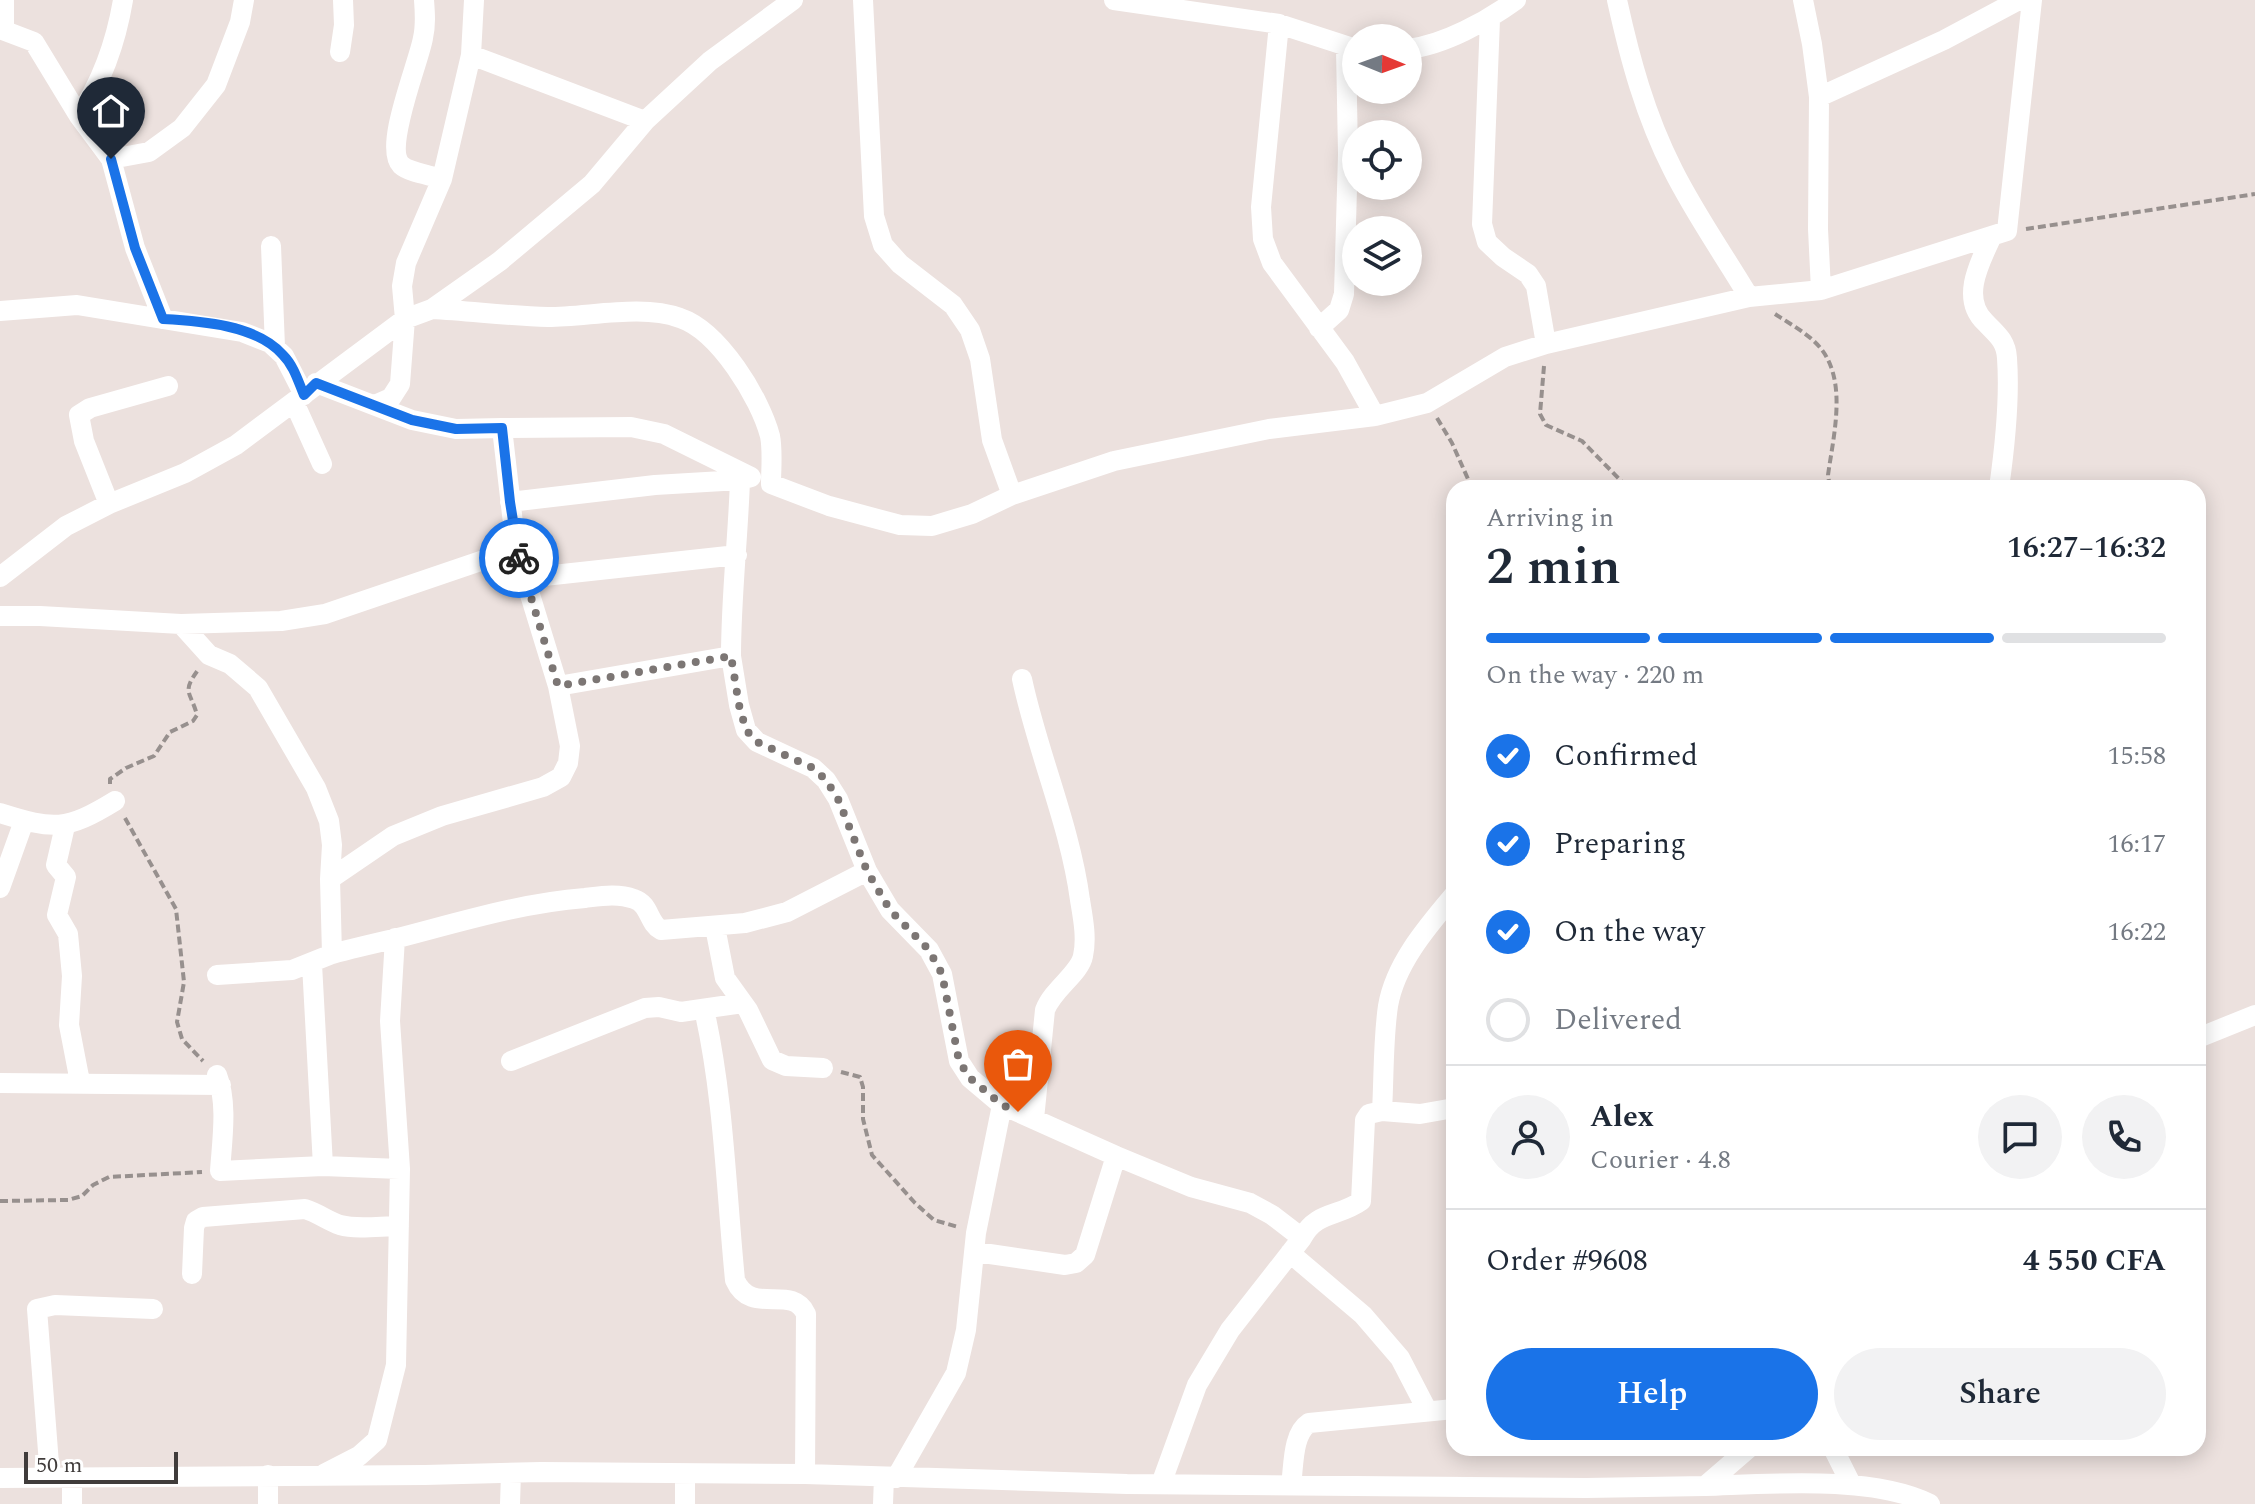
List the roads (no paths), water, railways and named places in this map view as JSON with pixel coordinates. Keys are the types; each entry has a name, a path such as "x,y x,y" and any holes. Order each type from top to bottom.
{"street":[{"path":"4,0 2,30 34,42 79,116 111,159 135,248 163,319"},
{"path":"79,116 97,89 123,0"},
{"path":"111,159 149,152 182,128 216,85 240,22 244,0"},
{"path":"340,52 344,25 343,0"},
{"path":"424,0 426,23 423,41 398,126 396,156 406,168 442,179"},
{"path":"375,405 391,398 400,384 405,319 402,286 406,263 442,179 471,55 474,0"},
{"path":"0,577 66,526 109,504 185,473 236,445 405,319 432,309 500,261 592,184 645,121 710,61 793,0"},
{"path":"863,0 874,216 883,245 900,264 953,305 970,330 980,359 992,440 1012,495"},
{"path":"1114,0 1221,8 1342,45"},
{"path":"1422,48 1490,19 1516,0"},
{"path":"1617,0 1635,77 1673,170 1749,297"},
{"path":"1803,0 1819,97 1821,290"},
{"path":"1819,97 1944,40 2019,0"},
{"path":"2000,480 2007,356 1998,333 1982,320 1972,293 1977,269 2000,234 2032,0"},
{"path":"1490,19 1482,224 1487,242 1528,274 1536,286 1546,344"},
{"path":"1279,24 1261,207 1263,239 1272,263 1345,362 1375,416"},
{"path":"471,55 645,121"},
{"path":"1319,328 1339,310 1344,294 1349,104"},
{"path":"305,394 375,405 412,420 456,429 631,427 664,434 754,481 829,506 900,525 932,526 1114,461 1269,429 1375,416 1427,403 1505,357 1546,344 1749,297 1821,290 2000,234"},
{"path":"271,246 275,347"},
{"path":"0,311 77,305 242,332 262,339 275,347 292,367 305,394 322,464"},
{"path":"432,309 548,317 660,312 684,319 710,337 738,371 764,416 771,440 754,481 737,555 731,603 731,656 746,730 757,742 813,768 826,780 838,799 867,871 890,910 929,950 942,974 959,1061 970,1078 1002,1105 1191,1187 1250,1203 1272,1215 1296,1246 1400,1358 1427,1410"},
{"path":"109,504 84,441 80,413 168,386"},
{"path":"330,879 393,836 442,816 543,787 561,777 568,763 570,746 558,686 516,549 502,428"},
{"path":"510,502 655,485 754,481"},
{"path":"0,616 181,624 281,621 325,614 516,549"},
{"path":"526,578 737,555"},
{"path":"181,624 209,655 230,664 258,688 316,788 329,821 332,845 332,954"},
{"path":"558,686 731,656"},
{"path":"1022,679 1072,857 1084,924 1083,957 1078,967 1050,997 1045,1010 1034,1119"},
{"path":"0,813 24,821 65,826 115,801"},
{"path":"0,888 24,821"},
{"path":"65,826 56,865 66,877 57,915 68,934 72,976 69,1025 80,1082"},
{"path":"217,975 275,972 312,964 332,954 503,910 566,899 610,895 635,899 650,912 652,923 661,930 745,923 787,912 867,871"},
{"path":"1382,1111 1388,1004 1399,973 1424,930 1446,904"},
{"path":"715,927 725,978 743,1003 772,1060 786,1066 823,1068"},
{"path":"322,1476 359,1456 377,1440 396,1365 400,1169 390,1021 395,938"},
{"path":"312,964 323,1166"},
{"path":"511,1061 645,1008 659,1007 681,1012 743,1003"},
{"path":"704,1009 721,1099 726,1196 735,1280 740,1291 750,1298 795,1301 802,1305 806,1314 805,1474"},
{"path":"2206,1035 2255,1015"},
{"path":"0,1083 219,1080 223,1136 220,1171 323,1166 400,1169"},
{"path":"883,1504 890,1477 956,1373 966,1330 976,1243 1002,1105"},
{"path":"1161,1484 1197,1385 1230,1330 1309,1225 1350,1209 1361,1201 1365,1120 1369,1114 1382,1111 1420,1114 1446,1109"},
{"path":"976,1243 1065,1265 1076,1263 1085,1255 1116,1156"},
{"path":"192,1274 194,1228 196,1221 203,1217 305,1209 348,1227 399,1226"},
{"path":"50,1477 37,1309 55,1305 153,1309"},
{"path":"1291,1485 1298,1436 1309,1423 1446,1409"},
{"path":"1705,1486 1740,1456"},
{"path":"1837,1456 1851,1484"},
{"path":"510,1504 511,1473"},
{"path":"0,1478 511,1473 805,1474 1291,1485 1439,1495 1705,1486 1762,1494 1851,1484 1919,1498 1930,1504"},
{"path":"685,1474 685,1504"},
{"path":"268,1475 268,1504"},
{"path":"72,1477 72,1504"}]}
